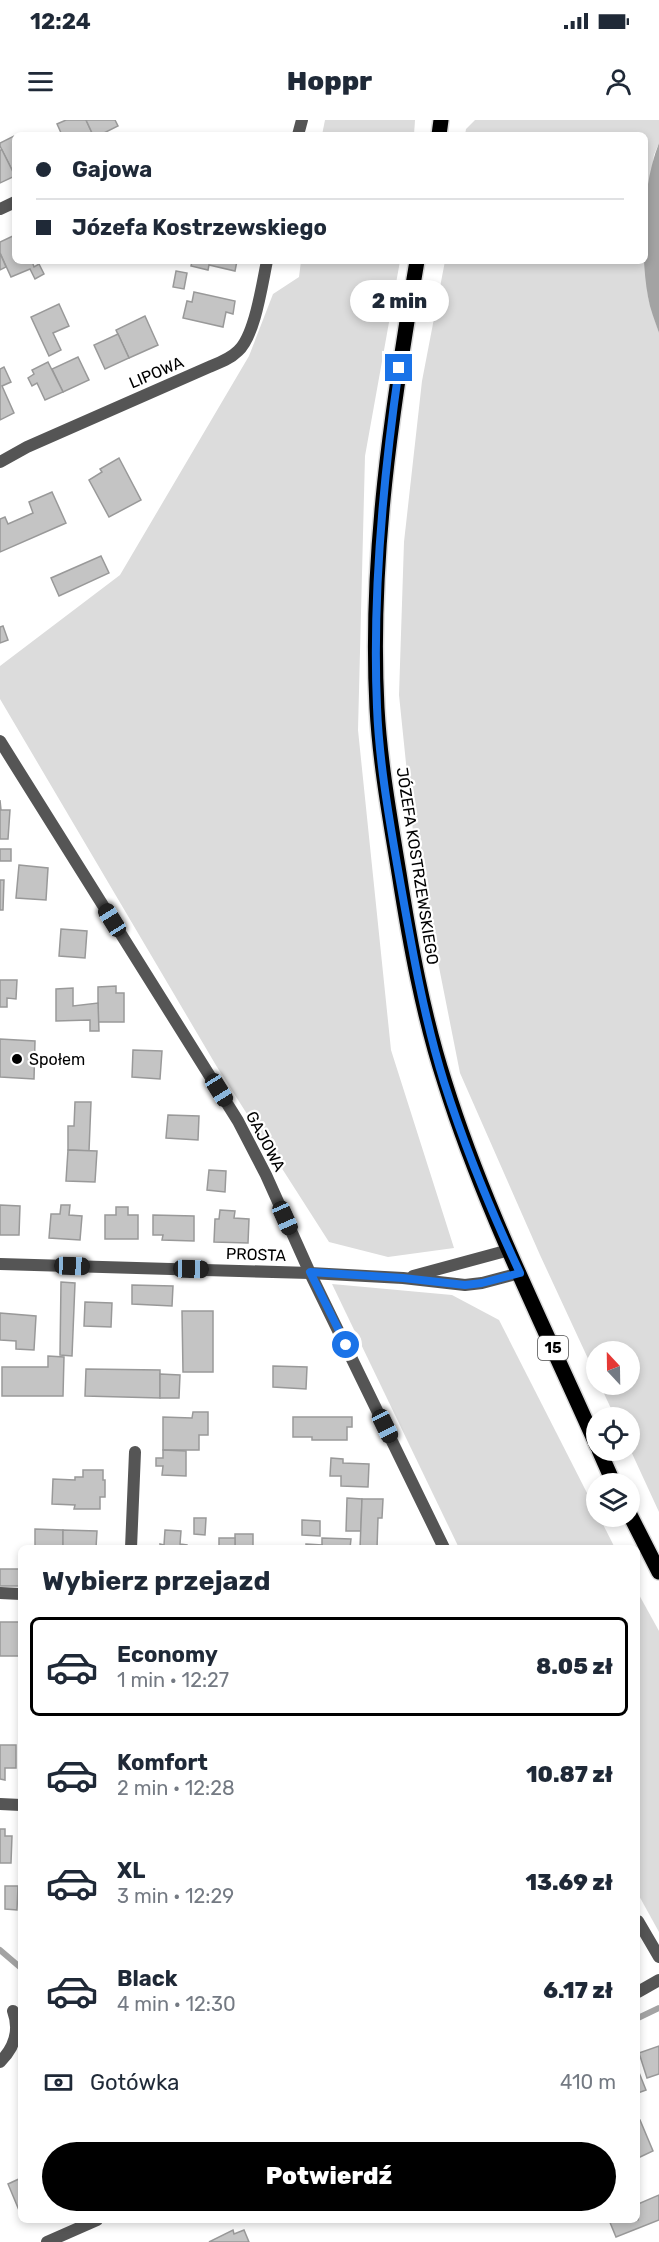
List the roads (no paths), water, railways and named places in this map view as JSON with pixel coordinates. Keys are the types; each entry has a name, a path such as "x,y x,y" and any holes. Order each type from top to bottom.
{"main road":[{"name":"JÓZEFA KOSTRZEWSKIEGO","path":"417,264 392,416 382,516 376,669 380,744 387,803 404,908 434,1047 457,1120 483,1190 586,1421"},
{"path":"636,1527 659,1572"}],"street":[{"name":"LIPOWA","path":"0,462 27,447 230,357 240,350 247,339 266,264"},
{"name":"GAJOWA","path":"0,741 238,1121 443,1545"},
{"name":"PROSTA","path":"403,1278 509,1250"},
{"name":"PROSTA","path":"0,1264 310,1272 465,1285 520,1273"},
{"path":"131,1545 135,1452"},
{"path":"0,1593 18,1594"},
{"path":"0,1804 18,1804"},
{"path":"640,1924 659,1957"},
{"path":"640,1991 659,1980"},
{"path":"0,2062 11,2049 16,2037 18,2023 13,2011"},
{"path":"47,2242 90,2223"}],"waterway":[{"path":"0,1950 18,1965"},
{"path":"640,2017 659,2008"}],"place":[{"name":"Społem","path":"17,1059"}]}
